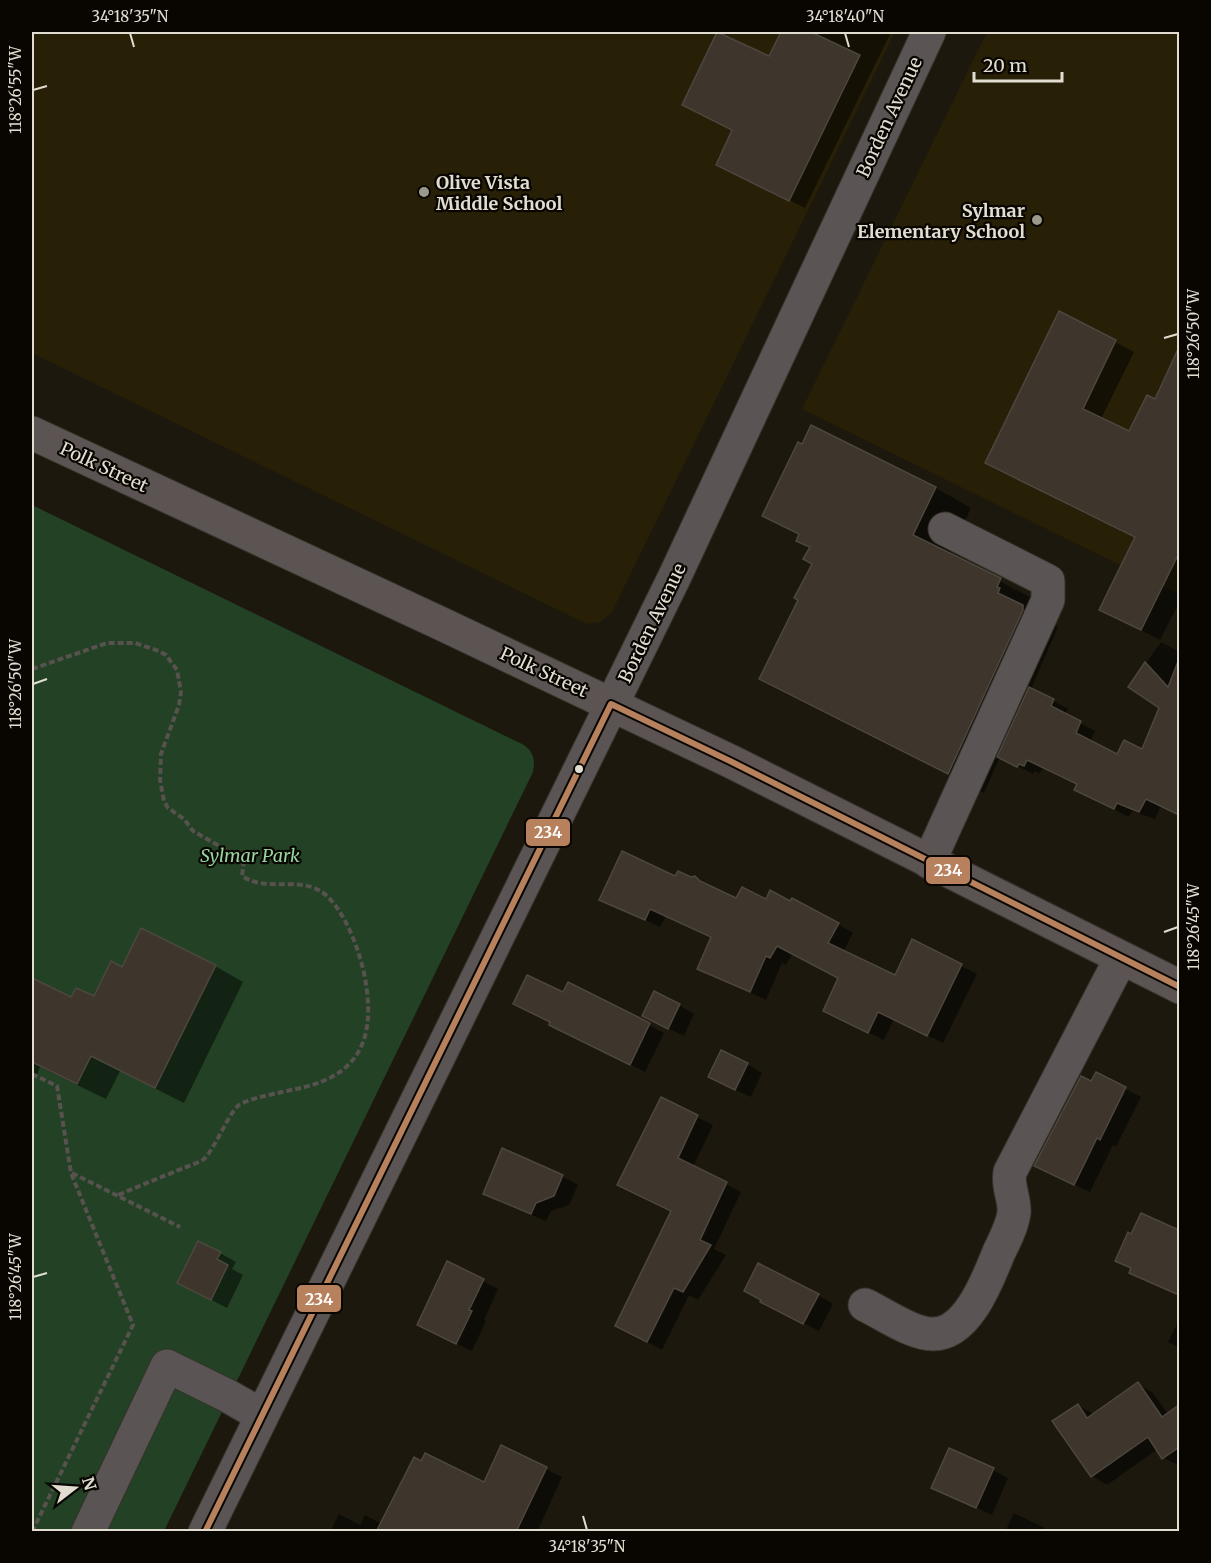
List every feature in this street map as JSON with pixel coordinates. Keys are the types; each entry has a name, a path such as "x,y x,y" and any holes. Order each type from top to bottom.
{"main road":[{"name":"Polk Street","path":"32,434 732,762 1179,987"}],"street":[{"name":"Borden Avenue","path":"205,1532 679,568 929,32"},
{"path":"928,862 1048,600 1047,581 945,529"},
{"path":"865,1305 919,1332 935,1334 952,1328 972,1307 986,1283 1011,1225 1014,1203 1008,1183 1010,1172 1121,958"},
{"path":"88,1532 167,1366 261,1415"}],"path":[{"path":"32,669 107,643 135,643 166,655 177,670 181,692 179,705 161,754 160,780 168,808 184,819 193,831 241,857 245,863 242,872 245,878 264,884 305,884 326,895 349,928 366,980 370,1009 365,1041 353,1061 340,1071 315,1084 278,1092 239,1106 204,1160 116,1196"},
{"path":"32,1074 57,1086 71,1173 133,1325 32,1532"},
{"path":"71,1173 180,1227"}],"shaded area":[{"name":"Olive Vista Middle School","path":"32,32 895,32 612,612 600,622 587,624 32,353"},
{"name":"Sylmar Elementary School","path":"987,32 1179,32 1179,594 802,409"}],"green space":[{"name":"Sylmar Park","path":"32,505 524,745 532,754 534,762 532,774 164,1531 32,1531"}],"building":[{"path":"717,32 769,56 781,32 811,32 860,55 789,201 716,165 732,130 682,105"},
{"path":"1059,311 1116,340 1083,409 1129,431 1147,395 1155,399 1179,347 1179,553 1141,630 1099,610 1135,537 985,463"},
{"path":"811,425 936,487 913,535 1001,578 997,587 1000,588 998,593 1023,605 1023,610 948,774 759,679 798,600 794,598 812,564 803,559 810,547 796,541 799,534 762,516 798,442 802,444"},
{"path":"1179,659 1179,815 1146,799 1139,812 1117,803 1114,809 1074,790 1077,784 1027,760 1024,766 1019,764 1017,767 997,757 1029,687 1054,699 1051,706 1081,721 1076,733 1117,754 1124,740 1142,749 1159,708 1128,687 1145,662 1168,687"},
{"path":"622,851 675,876 678,871 691,877 695,876 700,881 736,898 742,887 766,899 770,890 790,901 792,898 839,923 828,943 895,975 912,939 962,964 927,1036 878,1012 868,1033 823,1011 838,978 777,946 770,958 766,956 750,992 697,969 711,937 650,909 645,920 599,900"},
{"path":"141,928 216,965 155,1088 91,1056 77,1084 32,1062 32,978 71,997 76,988 94,996 111,961 122,967"},
{"path":"527,975 563,992 568,982 650,1023 630,1065 549,1025 550,1022 513,1004"},
{"path":"654,991 680,1004 668,1029 642,1016"},
{"path":"721,1050 748,1063 735,1090 708,1077"},
{"path":"1096,1072 1126,1087 1100,1140 1097,1138 1074,1185 1034,1166 1081,1076 1091,1081"},
{"path":"661,1097 698,1115 678,1158 727,1182 700,1240 711,1245 683,1292 674,1288 647,1342 615,1326 671,1211 617,1185"},
{"path":"502,1148 563,1175 554,1196 536,1203 531,1214 483,1194"},
{"path":"1141,1213 1179,1230 1179,1295 1129,1273 1131,1268 1115,1261 1128,1232 1131,1234"},
{"path":"198,1241 221,1252 217,1259 228,1265 211,1300 177,1283"},
{"path":"447,1261 484,1279 456,1344 417,1325"},
{"path":"758,1263 819,1294 803,1324 744,1291"},
{"path":"1138,1382 1162,1417 1179,1405 1179,1447 1162,1459 1148,1437 1091,1477 1052,1421 1078,1404 1087,1418"},
{"path":"501,1445 547,1467 516,1532 376,1532 414,1457 421,1461 425,1453 484,1482"},
{"path":"949,1448 994,1468 976,1508 931,1488"}],"transit line":[{"name":"234","path":"205,1532 611,704 732,762 1180,987"}],"place":[{"name":"Olive Vista Middle School","path":"424,192"},
{"name":"Sylmar Elementary School","path":"1037,220"}]}
